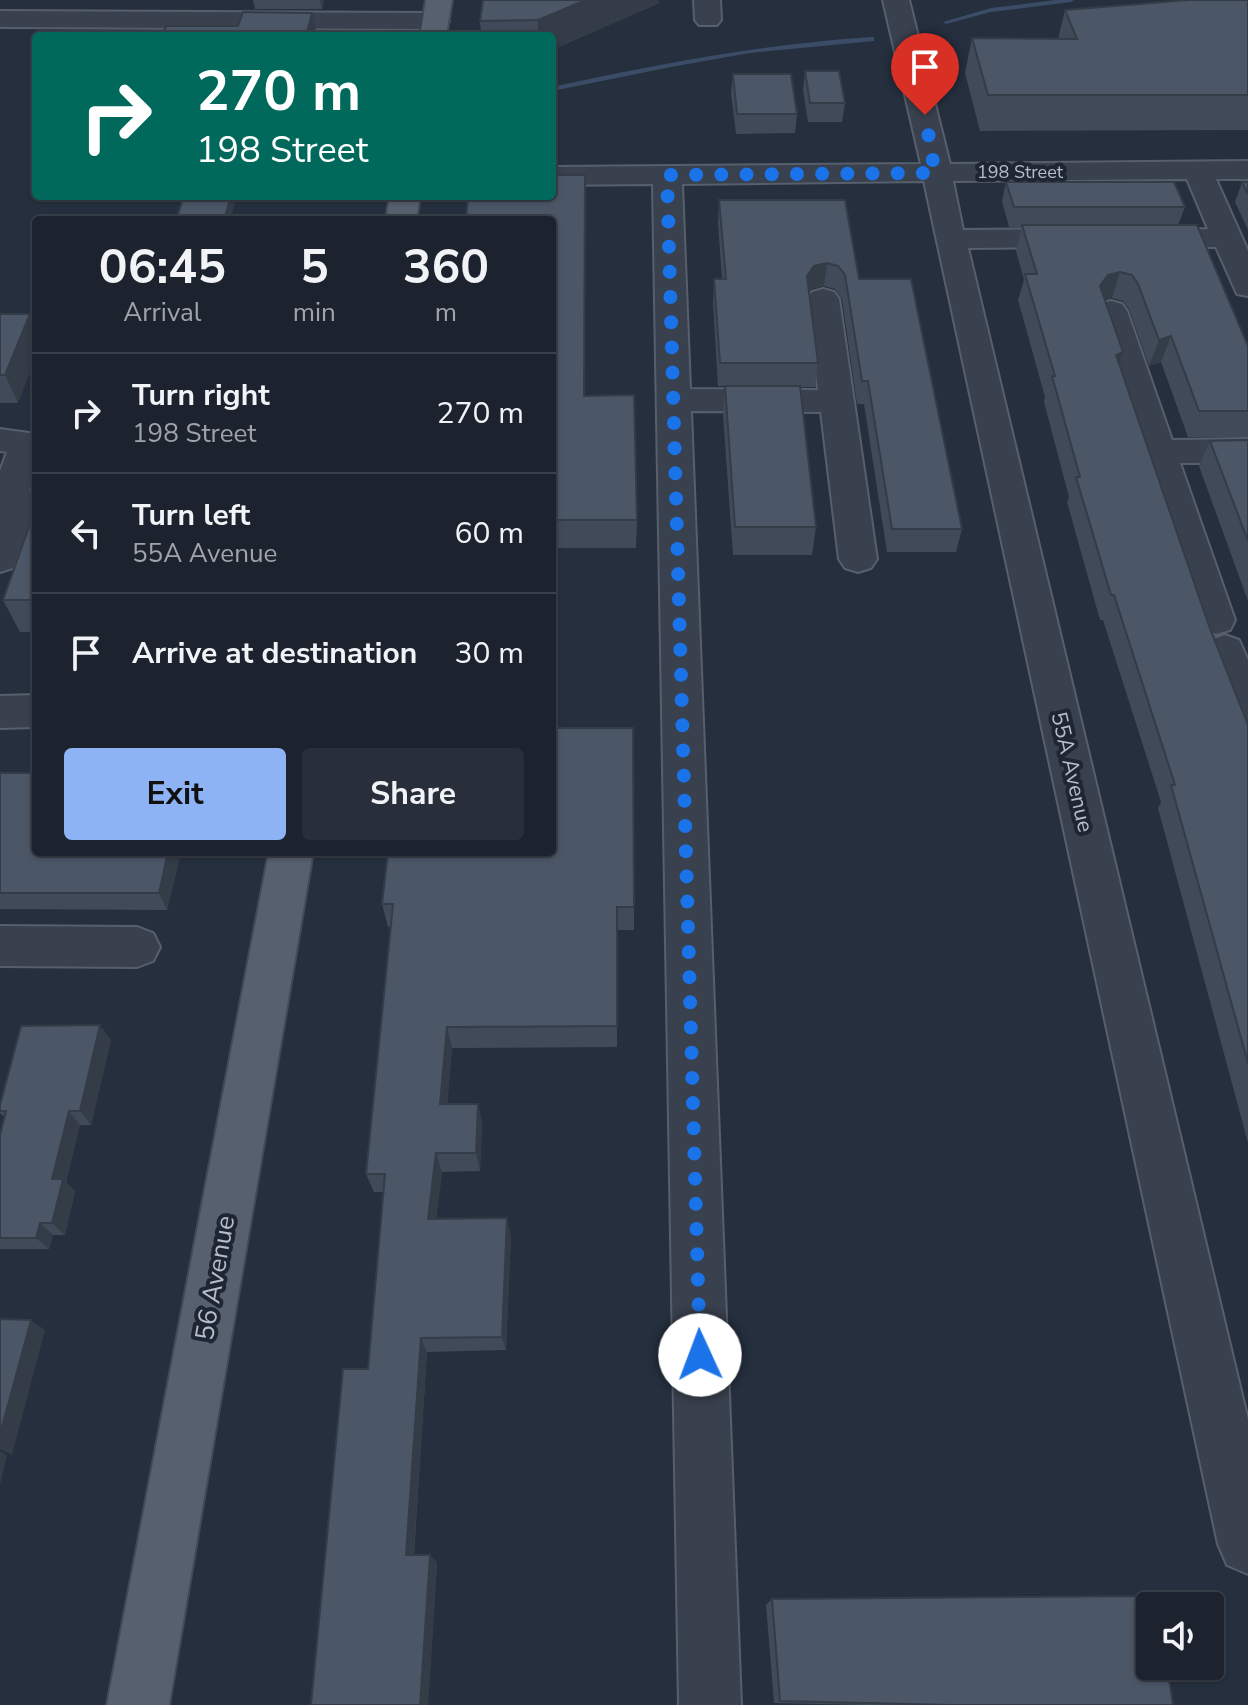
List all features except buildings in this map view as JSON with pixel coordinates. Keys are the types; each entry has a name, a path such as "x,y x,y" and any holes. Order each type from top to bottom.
{"main road":[{"name":"56 Avenue","path":"138,1705 290,856"}],"street":[{"name":"55A Avenue","path":"896,0 934,151 935,173 1248,1544"},
{"path":"0,19 246,10 436,19"},
{"name":"198 Street","path":"556,176 1248,170"},
{"path":"1198,171 1232,230 1248,287"},
{"path":"667,175 710,1705"},
{"path":"950,239 1112,238 1232,230"},
{"path":"823,299 858,559"},
{"path":"1111,311 1248,720"},
{"path":"673,400 836,401"},
{"path":"0,440 25,442 26,449 11,489 18,508 0,559"},
{"path":"1159,452 1248,451"},
{"path":"0,712 32,711"},
{"path":"0,946 137,947"}],"waterway":[{"path":"946,22 991,10 1071,0"},
{"path":"556,88 750,51 871,39"}],"route":[{"path":"700,1355 667,175 935,173 934,151 925,115"}]}
